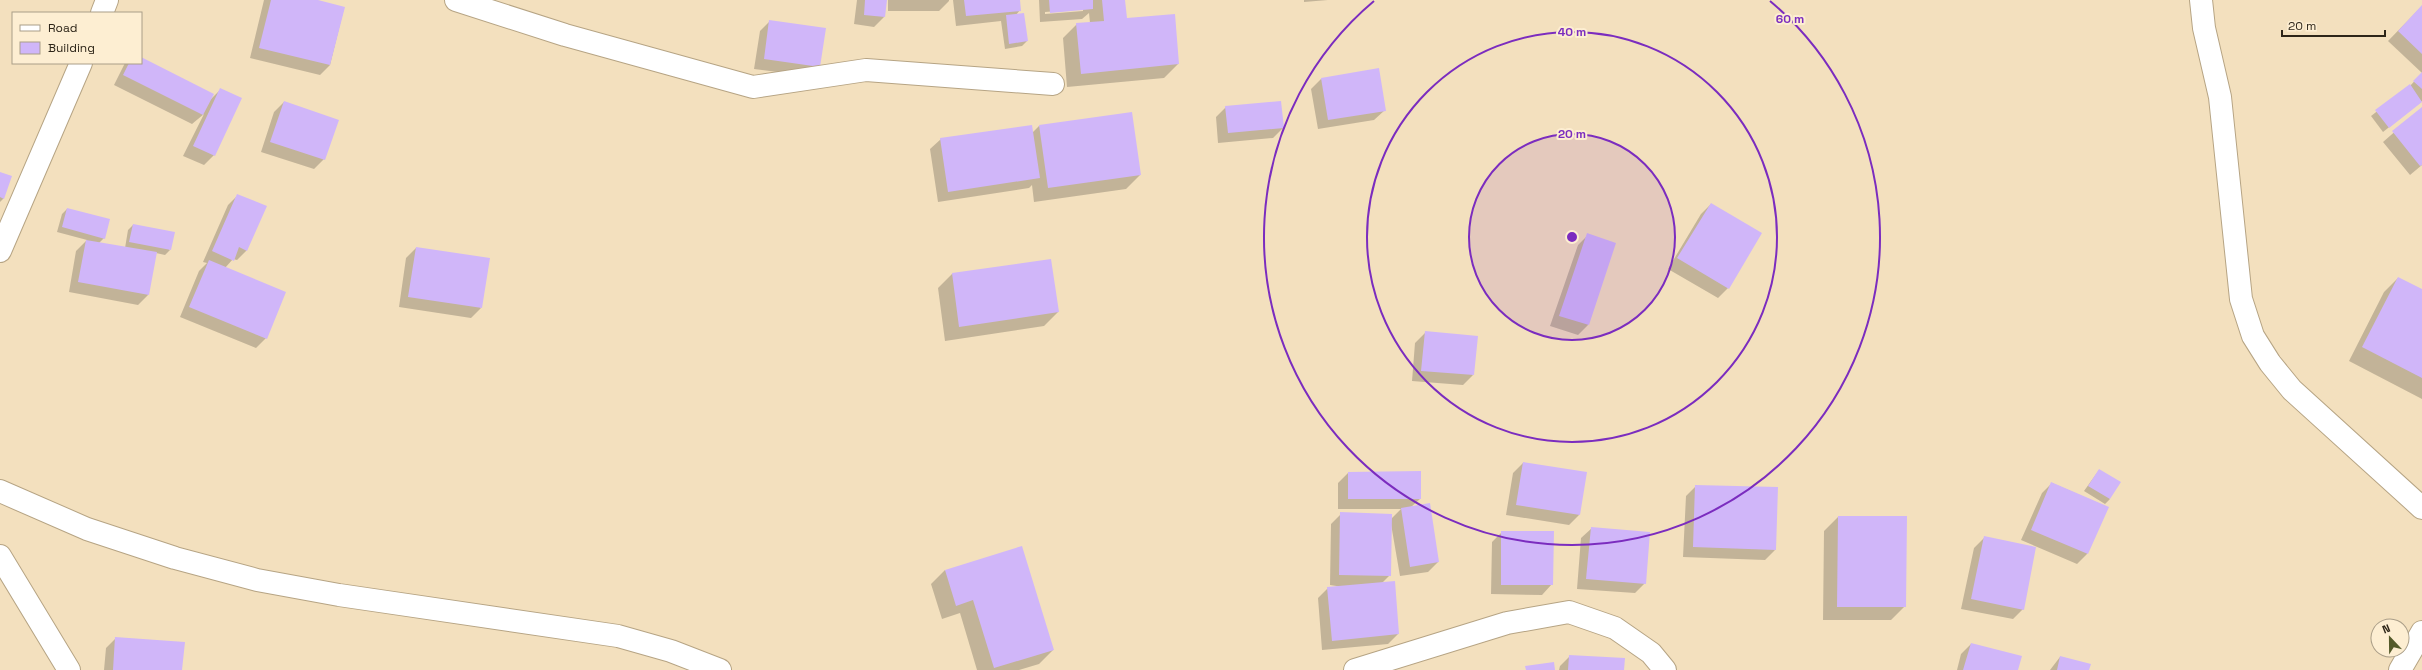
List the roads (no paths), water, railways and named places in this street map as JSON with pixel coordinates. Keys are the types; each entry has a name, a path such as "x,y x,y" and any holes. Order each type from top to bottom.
{"street":[{"path":"102,12 107,0"},
{"path":"456,0 565,35 753,87 866,70 1053,84"},
{"path":"2201,0 2204,28 2220,97 2241,299 2253,336 2270,363 2292,390 2422,508"},
{"path":"0,251 81,64"},
{"path":"0,491 87,529 175,558 257,580 339,595 618,636 671,651 710,668"},
{"path":"0,556 69,670"},
{"path":"1355,670 1507,623 1569,612 1615,628 1651,653 1665,670"},
{"path":"2400,670 2422,632"}]}
